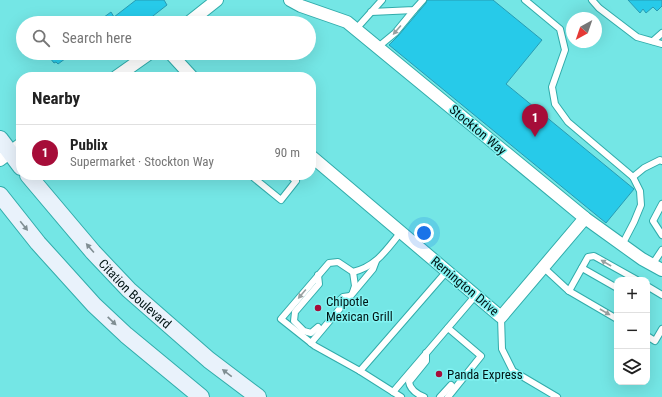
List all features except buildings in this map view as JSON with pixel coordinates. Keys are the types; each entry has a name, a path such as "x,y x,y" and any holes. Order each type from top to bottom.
{"main road":[{"path":"0,139 16,160"},
{"name":"Citation Boulevard","path":"32,180 93,252 129,290 208,360 258,397"},
{"path":"0,195 38,243 94,305 126,335 201,397"}],"street":[{"path":"197,16 216,0"},
{"name":"Stockton Way","path":"290,0 301,6 347,22 585,218 657,268"},
{"path":"123,72 140,60"},
{"path":"176,60 187,72"},
{"name":"Remington Drive","path":"316,160 501,317 585,218"}],"lane":[{"path":"356,29 382,0"},
{"path":"378,47 395,33 423,0"},
{"path":"525,0 560,29 564,50 552,87 555,104 568,122 633,178 640,191 641,205 622,245"},
{"path":"592,0 599,8 637,37 662,44"},
{"path":"371,12 414,10"},
{"path":"653,41 662,33"},
{"path":"633,178 644,168 660,160 662,161"},
{"path":"256,180 281,200 296,181 295,180"},
{"path":"662,204 653,221 662,235"},
{"path":"311,343 373,269 376,262 401,232"},
{"path":"657,268 662,250"},
{"path":"569,291 588,258 594,256 630,277"},
{"path":"351,295 354,286 353,272 344,265 333,262 329,263 281,319 311,343 360,371 401,397"},
{"path":"353,272 364,269 376,262"},
{"path":"543,267 569,291 614,317"},
{"path":"582,268 614,286"},
{"path":"360,371 447,271"},
{"path":"318,275 319,284 295,312 294,316 294,320 304,331 311,333 318,327"},
{"path":"650,288 662,294"},
{"path":"340,300 343,297 351,295"},
{"path":"393,392 476,295"},
{"path":"501,317 502,349 513,371 557,397"},
{"path":"448,328 481,356 448,397"},
{"path":"650,338 655,341 662,329"},
{"path":"424,397 413,391 409,386 409,382 426,361 426,353"},
{"path":"458,376 467,374"},
{"path":"440,397 451,385"}],"place":[{"name":"Publix","path":"535,137"},
{"name":"Chipotle Mexican Grill","path":"318,308"},
{"name":"Panda Express","path":"439,374"}]}
